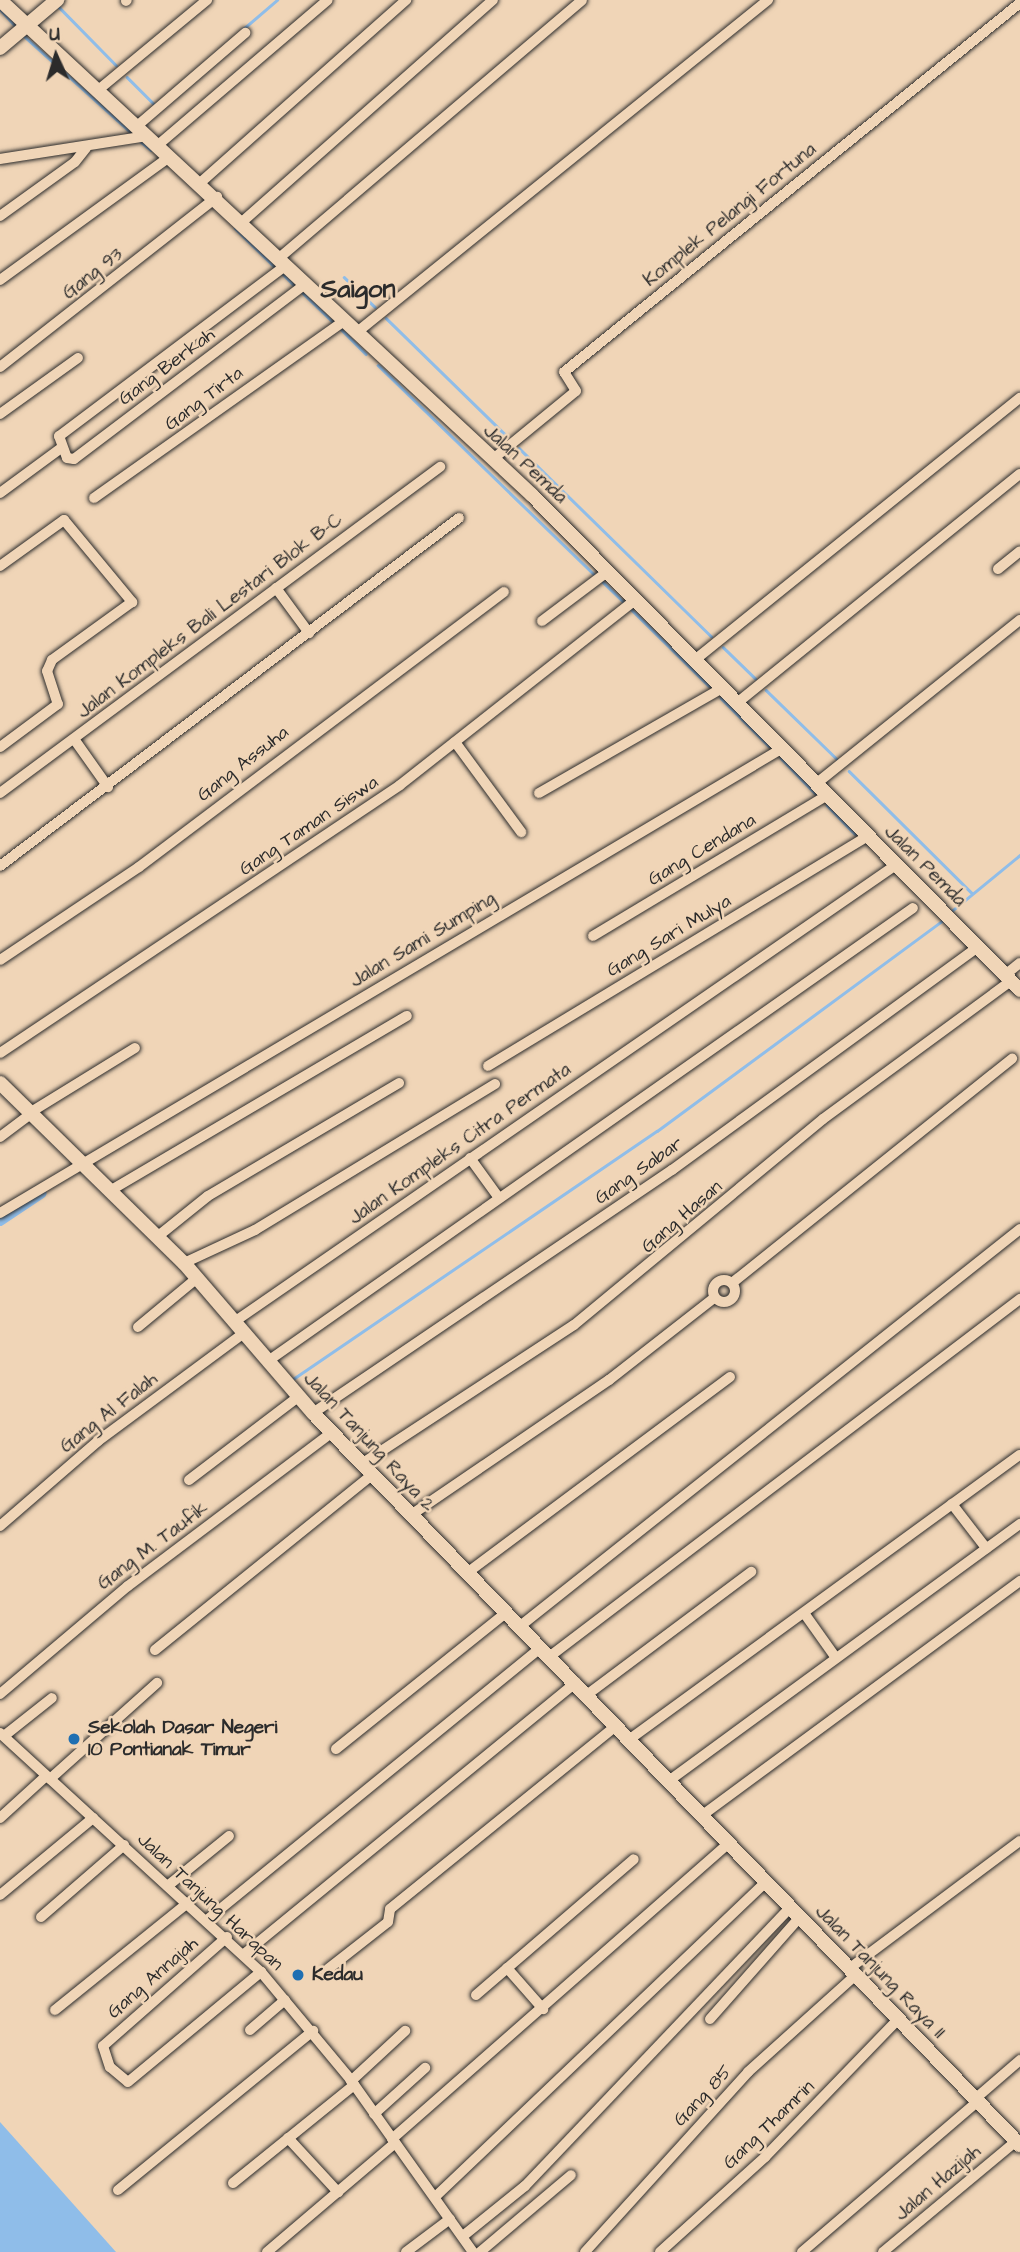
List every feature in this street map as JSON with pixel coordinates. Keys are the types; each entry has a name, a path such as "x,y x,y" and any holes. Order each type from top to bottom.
{"street":[{"name":"Jalan Pemda","path":"0,0 22,31 97,91 165,160 200,183 212,201 242,222 300,288 339,324 356,333 493,459 607,572 629,605 696,659 781,749 1012,982"},
{"path":"0,48 57,0"},
{"path":"97,91 207,0"},
{"path":"0,159 86,148 143,137 328,0"},
{"path":"200,183 406,0"},
{"path":"242,222 494,0"},
{"path":"280,267 582,0"},
{"path":"356,333 768,0"},
{"name":"Komplek Pelangi Fortuna","path":"493,459 576,391 564,372 1020,4"},
{"path":"143,137 245,33"},
{"path":"0,215 75,162 86,148"},
{"path":"0,280 165,160"},
{"name":"Gang 93","path":"0,367 212,201"},
{"name":"Gang Berkah","path":"280,267 60,436 61,448 74,459 300,288"},
{"name":"Gang Tirta","path":"94,498 339,324"},
{"path":"0,414 78,358"},
{"path":"696,659 1020,398"},
{"name":"Gang Berkah","path":"0,492 61,448"},
{"name":"Jalan Kompleks Bali Lestari Blok B-C","path":"0,793 440,467"},
{"path":"737,703 1020,474"},
{"path":"0,866 108,787 459,518"},
{"path":"0,566 64,520 131,606 52,660 47,671 58,704 0,747"},
{"path":"998,569 1020,551"},
{"path":"542,621 607,572"},
{"path":"276,588 309,632"},
{"name":"Gang Assuha","path":"0,960 139,867 504,592"},
{"name":"Gang Taman Siswa","path":"0,1053 358,815 455,743 629,605"},
{"path":"817,783 1020,620"},
{"path":"539,793 722,688"},
{"path":"74,739 108,787"},
{"path":"455,743 521,832"},
{"name":"Jalan Sami Sumping","path":"0,1213 82,1159 781,749"},
{"name":"Gang Cendana","path":"593,936 828,795"},
{"name":"Gang Sari Mulya","path":"488,1066 868,836"},
{"name":"Jalan Kompleks Citra Permata","path":"239,1328 470,1158 896,865"},
{"path":"268,1361 914,908"},
{"name":"Gang Sabar","path":"313,1413 672,1170 978,947"},
{"name":"Gang Hasan","path":"155,1650 368,1469 574,1325 660,1261 823,1119 1012,982 1020,963"},
{"path":"113,1189 407,1016"},
{"path":"0,1137 31,1112 135,1048"},
{"path":"411,1516 609,1380 714,1298 717,1282 732,1283 1012,1059"},
{"path":"157,1237 208,1196 399,1083"},
{"path":"184,1263 254,1230 495,1084"},
{"name":"Jalan Tanjung Raya 2","path":"2,1089 31,1112 113,1189 184,1263 313,1413 709,1820"},
{"path":"470,1158 499,1198"},
{"path":"519,1627 1020,1228"},
{"path":"138,1327 197,1278"},
{"path":"714,1298 724,1303 734,1298 732,1283"},
{"path":"208,1920 545,1652 1020,1299"},
{"name":"Gang Al Falah","path":"0,1526 98,1441 239,1328"},
{"path":"467,1573 730,1377"},
{"path":"189,1480 298,1397"},
{"name":"Gang M. Taufik","path":"0,1694 128,1586 332,1432"},
{"path":"630,1739 1020,1455"},
{"path":"952,1504 986,1548"},
{"path":"670,1780 1020,1524"},
{"path":"588,1694 751,1572"},
{"path":"709,1820 1020,1581"},
{"path":"336,1749 506,1613"},
{"path":"804,1613 836,1658"},
{"path":"244,1954 576,1682"},
{"path":"0,1818 157,1683"},
{"path":"2,1735 52,1698"},
{"path":"328,1969 388,1922 390,1909 617,1725"},
{"name":"Jalan Tanjung Harapan","path":"2,1735 170,1884 261,1972 313,2031 473,2252"},
{"path":"0,1895 93,1818"},
{"name":"Jalan Tanjung Raya II","path":"709,1820 765,1882 1019,2141"},
{"path":"170,1884 229,1836"},
{"name":"Gang 85","path":"585,2252 748,2073 853,1971 1020,1841"},
{"path":"267,2252 338,2192 730,1842"},
{"path":"41,1917 124,1845"},
{"path":"476,1995 634,1859"},
{"path":"435,2197 765,1882"},
{"path":"55,2010 189,1902"},
{"path":"710,2020 770,1958 795,1913"},
{"path":"463,2236 525,2186 795,1913"},
{"name":"Gang Annajah","path":"227,1937 103,2046 110,2067 128,2082 261,1972"},
{"path":"507,1968 543,2008"},
{"path":"250,2030 285,2000"},
{"name":"Gang Thamrin","path":"660,2252 765,2157 899,2018"},
{"path":"118,2190 313,2031"},
{"path":"233,2183 352,2083 405,2031"},
{"path":"802,2252 1020,2060"},
{"path":"374,2114 425,2068"},
{"path":"288,2138 338,2192"},
{"name":"Jalan Hazijah","path":"883,2252 1019,2141"},
{"path":"480,2252 571,2175"},
{"path":"406,2252 450,2219"}],"water":[{"path":"0,2122 116,2252 0,2252"}],"waterway":[{"path":"242,30 277,0"},
{"path":"58,6 116,65"},
{"path":"0,9 17,28"},
{"path":"23,35 133,134"},
{"path":"127,77 156,106"},
{"path":"140,141 151,150"},
{"path":"235,228 276,268"},
{"path":"281,272 296,287"},
{"path":"344,277 375,307"},
{"path":"301,291 334,323"},
{"path":"386,318 507,436"},
{"path":"339,327 366,354"},
{"path":"378,365 597,577"},
{"path":"519,448 711,636"},
{"path":"602,581 625,603"},
{"path":"630,608 709,686"},
{"path":"723,647 755,678"},
{"path":"766,690 838,760"},
{"path":"721,698 769,746"},
{"path":"781,758 815,793"},
{"path":"849,771 972,893"},
{"path":"827,805 855,834"},
{"path":"953,910 1020,855"},
{"path":"293,1379 657,1131 942,921"},
{"path":"0,1221 42,1193"}],"place":[{"name":"Sekolah Dasar Negeri 10 Pontianak Timur","path":"74,1739"},
{"name":"Kedau","path":"298,1975"}],"district":[{"name":"Saigon","path":"358,290"}]}
